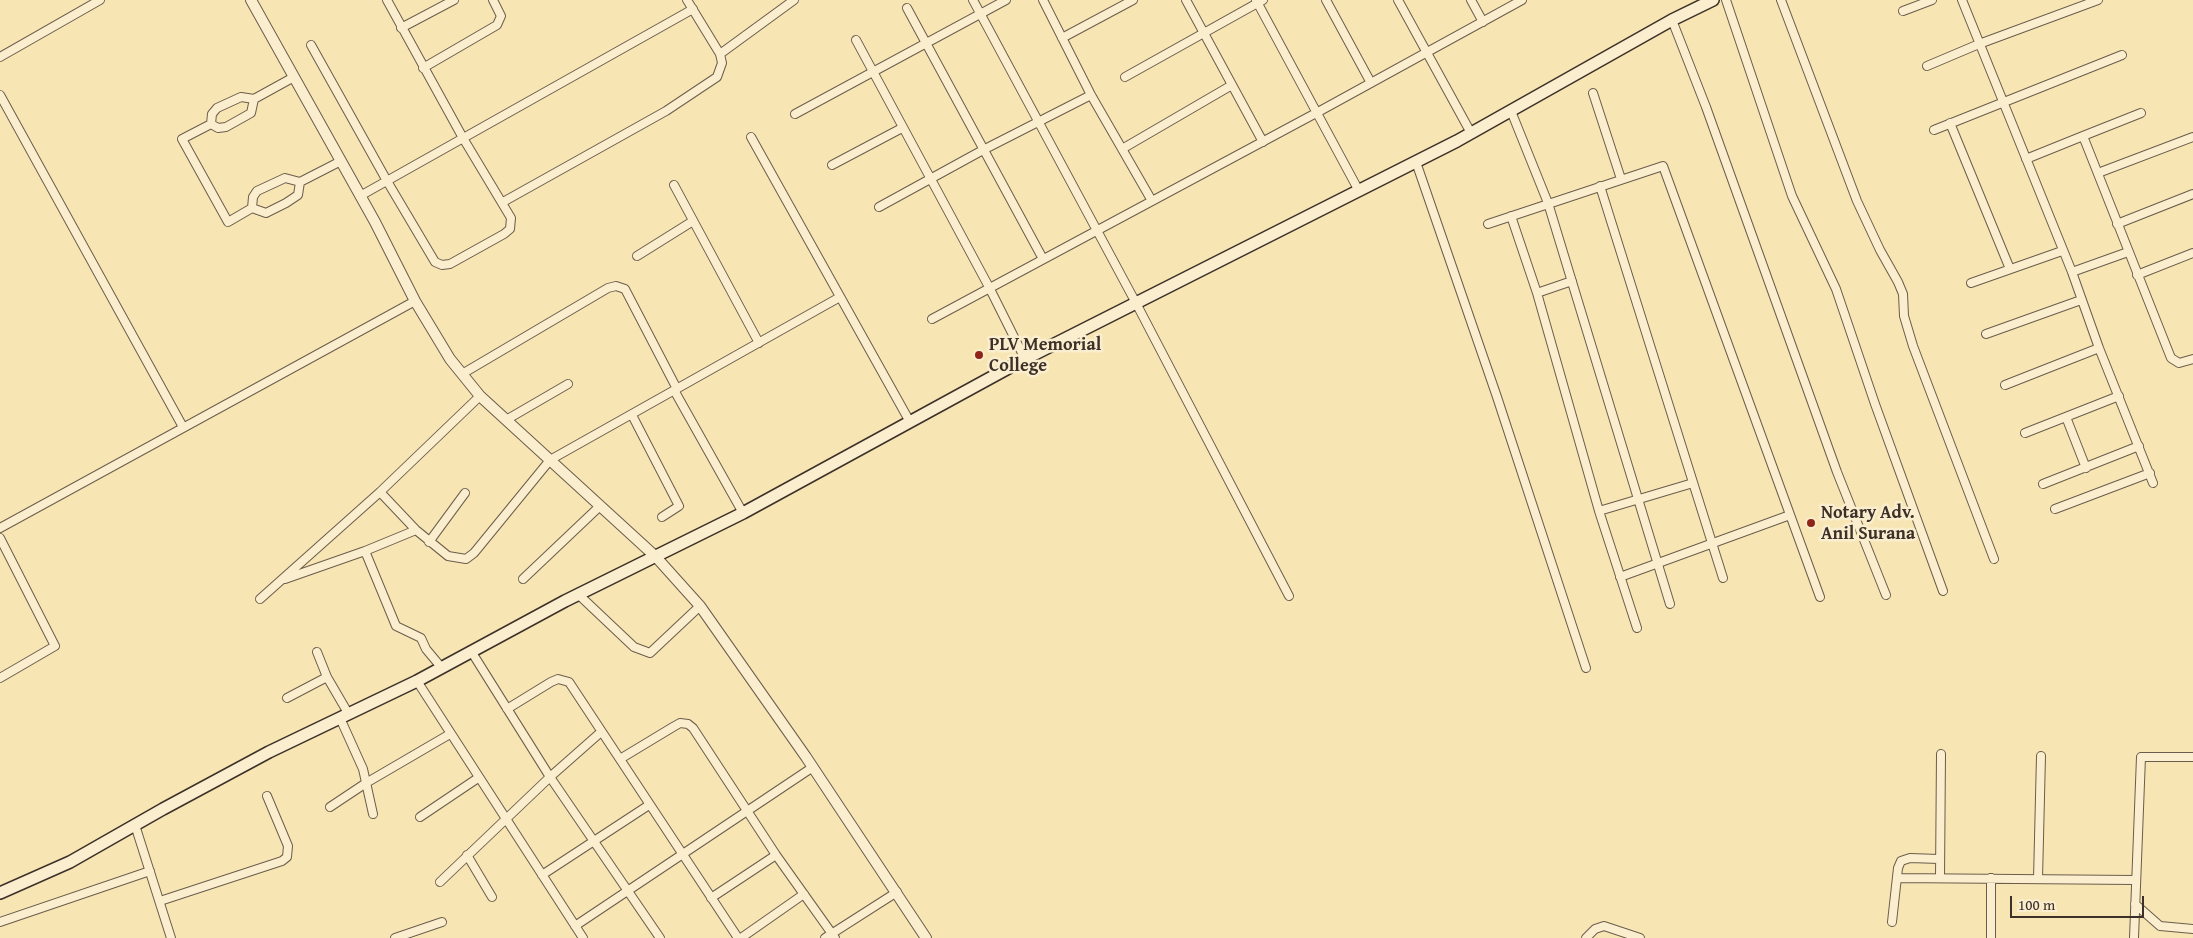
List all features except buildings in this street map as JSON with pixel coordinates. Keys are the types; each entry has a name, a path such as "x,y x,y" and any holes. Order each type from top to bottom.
{"main road":[{"path":"0,893 70,862 261,757 417,681 579,595 743,513 1025,359 1360,191 1471,133 1672,20 1713,0"}],"street":[{"path":"0,57 100,0"},
{"path":"251,0 341,161 415,301 450,359 480,396 656,557 700,606 813,767 926,938"},
{"path":"311,45 435,262 442,265 450,264 510,229 511,218 462,138 387,0"},
{"path":"401,28 454,0"},
{"path":"423,68 497,25 500,16 493,0"},
{"path":"502,202 666,110 709,83 721,71 720,54 687,0"},
{"path":"720,54 794,0"},
{"path":"973,0 1136,303 1289,596"},
{"path":"795,114 1006,0"},
{"path":"1042,0 1091,95 1152,201"},
{"path":"1062,38 1133,0"},
{"path":"1186,0 1263,142"},
{"path":"1326,0 1371,83"},
{"path":"1398,0 1471,133"},
{"path":"1471,0 1483,22"},
{"path":"932,319 1263,142 1522,0"},
{"path":"1726,0 1792,196 1836,289 1875,404 1943,591"},
{"path":"1781,0 1857,201 1880,250 1898,282 1902,294 1904,316 1913,346 1994,559"},
{"path":"1903,11 1932,0"},
{"path":"1962,0 2072,272 2099,348 2153,483"},
{"path":"1927,66 1979,44 2098,0"},
{"path":"1125,77 1259,1 1360,191"},
{"path":"907,8 1042,259"},
{"path":"360,196 693,9"},
{"path":"1672,20 1706,107 1837,472 1886,595"},
{"path":"856,40 1025,359"},
{"path":"1934,130 2122,56"},
{"path":"211,124 212,114 217,108 241,97 254,99 294,77"},
{"path":"1122,149 1232,85"},
{"path":"1593,93 1621,179"},
{"path":"0,94 183,427"},
{"path":"879,207 983,150 1091,95"},
{"path":"211,124 218,128 226,128 251,113 254,99"},
{"path":"1511,111 1548,203 1670,604"},
{"path":"2026,159 2141,113"},
{"path":"1950,123 2010,269"},
{"path":"211,124 182,139 228,222 252,208 266,213 286,202 298,195 300,182"},
{"path":"832,165 902,128"},
{"path":"2083,136 2171,358 2179,364 2193,359"},
{"path":"2098,173 2193,136"},
{"path":"751,137 910,422"},
{"path":"252,208 253,197 257,191 285,178 300,182 341,161"},
{"path":"1416,162 1494,388 1586,668"},
{"path":"1488,224 1663,166 1820,597"},
{"path":"674,185 758,343"},
{"path":"1600,186 1723,578"},
{"path":"2117,224 2193,194"},
{"path":"1511,216 1537,293 1599,511 1637,628"},
{"path":"637,256 693,221"},
{"path":"1971,283 2062,250"},
{"path":"2072,272 2128,252"},
{"path":"2137,275 2193,252"},
{"path":"1537,293 1572,281"},
{"path":"462,374 608,288 616,286 625,289 743,513"},
{"path":"380,492 429,542 452,558 466,559 474,553 550,460 840,297"},
{"path":"1986,334 2081,300"},
{"path":"0,528 415,301"},
{"path":"2005,386 2099,348"},
{"path":"506,420 568,384"},
{"path":"260,599 380,492 480,396"},
{"path":"2025,433 2119,396"},
{"path":"632,415 679,506 662,517"},
{"path":"2066,417 2086,468"},
{"path":"2043,484 2139,446"},
{"path":"2055,509 2150,473"},
{"path":"1599,511 1693,484"},
{"path":"429,542 465,493"},
{"path":"524,579 600,506"},
{"path":"1620,576 1790,515"},
{"path":"281,581 365,551 416,530"},
{"path":"0,538 55,646 0,678"},
{"path":"365,551 396,626 421,638 426,649 441,667"},
{"path":"579,595 634,647 650,653 700,606"},
{"path":"471,651 550,776 660,938"},
{"path":"317,652 344,715 363,769 373,814"},
{"path":"287,698 327,677"},
{"path":"508,709 550,682 565,680 569,682 739,938 804,894"},
{"path":"417,681 582,938"},
{"path":"620,759 680,723 688,724 693,728 831,936 897,892"},
{"path":"440,882 550,776 601,732"},
{"path":"330,807 366,783 450,734"},
{"path":"1940,877 1941,754"},
{"path":"2038,879 2041,756"},
{"path":"2134,938 2141,758 2193,757"},
{"path":"575,926 813,767"},
{"path":"420,817 478,778"},
{"path":"160,901 282,861 288,857 288,846 267,796"},
{"path":"542,875 649,805"},
{"path":"135,826 171,938"},
{"path":"467,855 492,897"},
{"path":"711,898 776,855"},
{"path":"1892,922 1899,864 1904,859 1939,860"},
{"path":"0,922 150,871"},
{"path":"1897,878 2136,880"},
{"path":"1991,878 1991,938"},
{"path":"2135,904 2160,926 2193,929"},
{"path":"395,938 442,922"},
{"path":"1586,938 1595,929 1604,926 1640,938"}],"place":[{"name":"PLV Memorial College","path":"979,355"},
{"name":"Notary Adv. Anil Surana","path":"1811,523"}]}
